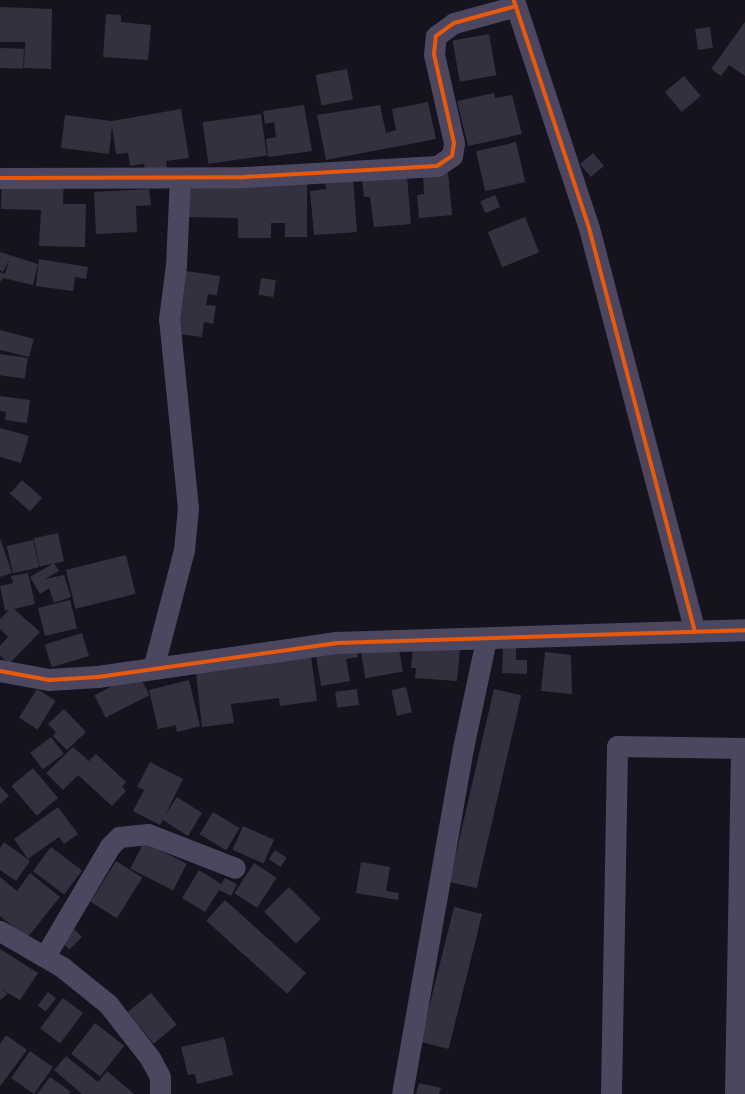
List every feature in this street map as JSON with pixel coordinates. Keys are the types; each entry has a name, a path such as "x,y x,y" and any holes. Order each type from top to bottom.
{"street":[{"path":"0,178 180,178 416,168 446,163 454,143 434,54 436,36 454,23 515,3 589,228 695,631"},
{"path":"153,669 184,550 188,508 169,319 176,265 180,178"},
{"path":"0,671 49,680 153,669 336,643 486,640 745,630"},
{"path":"402,1094 463,748 486,640"},
{"path":"611,1094 617,746 743,748 735,1094"},
{"path":"45,956 110,846 119,837 148,834 235,868"},
{"path":"2,938 45,956 103,1000 136,1037 160,1077 160,1094"}],"building":[{"path":"0,7 52,9 51,69 24,68 25,42 0,42"},
{"path":"106,14 121,15 121,22 151,25 148,60 103,57"},
{"path":"745,22 745,76 729,65 721,76 711,69"},
{"path":"710,27 713,48 698,50 695,29"},
{"path":"489,34 496,75 460,82 453,40"},
{"path":"0,48 24,49 23,69 0,68"},
{"path":"347,69 353,99 322,106 316,75"},
{"path":"684,76 701,96 682,112 665,92"},
{"path":"494,93 495,98 512,95 522,134 468,146 457,101"},
{"path":"428,102 436,139 326,160 317,115 380,105 386,133 396,130 392,109"},
{"path":"304,105 312,151 268,157 266,139 276,137 274,122 265,124 263,111"},
{"path":"181,109 189,158 166,161 168,173 146,177 144,164 130,166 128,153 116,154 112,126 109,154 61,148 65,115 112,121"},
{"path":"261,114 267,156 208,164 203,122"},
{"path":"516,142 525,182 485,191 476,151"},
{"path":"593,153 604,166 591,177 580,164"},
{"path":"448,172 452,215 419,218 417,195 424,194 423,174"},
{"path":"407,176 411,224 374,227 370,197 364,197 362,180"},
{"path":"2,179 64,181 63,204 86,204 85,247 39,246 41,210 1,209"},
{"path":"353,179 357,232 314,235 310,191 326,189 325,181"},
{"path":"183,182 307,183 307,237 285,237 285,223 271,223 271,238 238,238 238,218 183,217"},
{"path":"149,189 151,205 136,206 137,232 96,234 94,192"},
{"path":"495,195 500,207 485,213 480,201"},
{"path":"525,217 539,252 502,267 488,232"},
{"path":"0,252 38,264 33,285 3,278 0,282 0,272 5,274 9,260 3,272 0,270"},
{"path":"39,259 88,267 86,279 75,277 73,291 36,286"},
{"path":"172,269 220,276 217,295 208,294 206,305 216,306 213,324 204,322 202,337 163,332"},
{"path":"261,278 276,280 273,297 259,295"},
{"path":"0,330 34,339 29,357 0,350"},
{"path":"0,354 28,358 25,379 0,375"},
{"path":"0,396 30,400 27,423 5,420 6,412 0,411"},
{"path":"0,428 29,436 21,463 0,457"},
{"path":"22,480 42,498 30,511 10,493"},
{"path":"58,533 64,561 40,567 34,538"},
{"path":"0,538 12,573 0,577"},
{"path":"33,540 39,567 13,573 7,546"},
{"path":"126,555 136,594 76,609 66,570"},
{"path":"54,563 59,571 45,579 64,575 71,597 54,603 49,588 40,594 30,577"},
{"path":"28,573 35,604 14,609 40,632 9,664 0,655 0,646 8,637 0,629 0,619 9,610 5,611 0,586 13,583 11,576"},
{"path":"70,600 77,628 45,636 38,608"},
{"path":"82,633 89,656 52,667 45,644"},
{"path":"398,644 403,672 365,678 361,651"},
{"path":"413,646 460,649 457,681 415,678 416,668 411,668"},
{"path":"503,647 516,647 516,660 527,660 527,674 502,673"},
{"path":"357,648 358,657 346,659 350,681 321,686 315,649"},
{"path":"310,649 317,701 280,706 279,698 231,704 234,723 202,727 195,664"},
{"path":"545,652 571,655 572,694 541,691"},
{"path":"138,673 149,695 106,718 94,695"},
{"path":"189,680 200,726 177,732 176,725 158,729 149,690"},
{"path":"406,687 412,712 397,716 391,690"},
{"path":"37,689 56,701 38,729 19,718"},
{"path":"357,689 359,705 337,708 335,692"},
{"path":"494,689 521,695 477,888 449,882"},
{"path":"64,709 86,732 67,750 53,736 56,732 48,724"},
{"path":"51,737 64,754 43,769 30,753"},
{"path":"73,747 89,761 96,754 126,782 122,787 126,791 112,806 78,775 63,790 46,773"},
{"path":"150,762 183,779 165,815 177,797 202,813 188,836 163,820 160,825 133,811 144,790 137,787"},
{"path":"33,768 58,798 37,816 12,786"},
{"path":"0,786 9,796 0,804"},
{"path":"58,807 78,834 64,844 59,837 28,859 14,839"},
{"path":"213,812 240,828 226,850 200,834"},
{"path":"243,826 274,840 263,864 232,850"},
{"path":"4,842 30,861 16,881 0,870 0,848"},
{"path":"144,842 187,864 173,891 130,869"},
{"path":"51,847 82,870 64,894 33,871"},
{"path":"275,850 287,858 280,867 269,859"},
{"path":"116,861 142,877 117,918 91,902"},
{"path":"361,862 390,867 386,891 399,893 398,900 356,893"},
{"path":"254,863 277,878 257,908 234,893"},
{"path":"199,870 221,884 225,878 237,884 231,896 219,890 205,912 182,898"},
{"path":"30,873 60,897 27,938 0,916 0,877 17,891"},
{"path":"289,887 321,919 296,944 264,912"},
{"path":"225,900 306,973 287,994 206,921"},
{"path":"454,907 482,914 449,1049 420,1042"},
{"path":"72,927 82,937 69,950 59,940"},
{"path":"0,949 38,973 20,1000 1,989 8,994 0,1000"},
{"path":"48,992 56,998 46,1012 38,1006"},
{"path":"151,993 177,1025 153,1044 128,1012"},
{"path":"63,998 83,1013 60,1043 40,1028"},
{"path":"95,1023 124,1046 100,1077 71,1054"},
{"path":"6,1035 27,1050 0,1086 0,1044"},
{"path":"224,1037 233,1075 197,1084 195,1074 188,1075 181,1047"},
{"path":"30,1051 53,1067 34,1094 11,1078"},
{"path":"66,1056 98,1082 107,1071 134,1094 82,1094 54,1070"},
{"path":"50,1077 71,1092 69,1094 37,1094"},
{"path":"419,1083 441,1088 439,1094 416,1094"}],"cycle path":[{"path":"514,1 589,228 695,631"},
{"path":"0,178 245,177 437,166 452,156 454,143 434,54 436,36 454,23 516,6"},
{"path":"0,671 49,680 98,677 336,643 745,630"}]}
